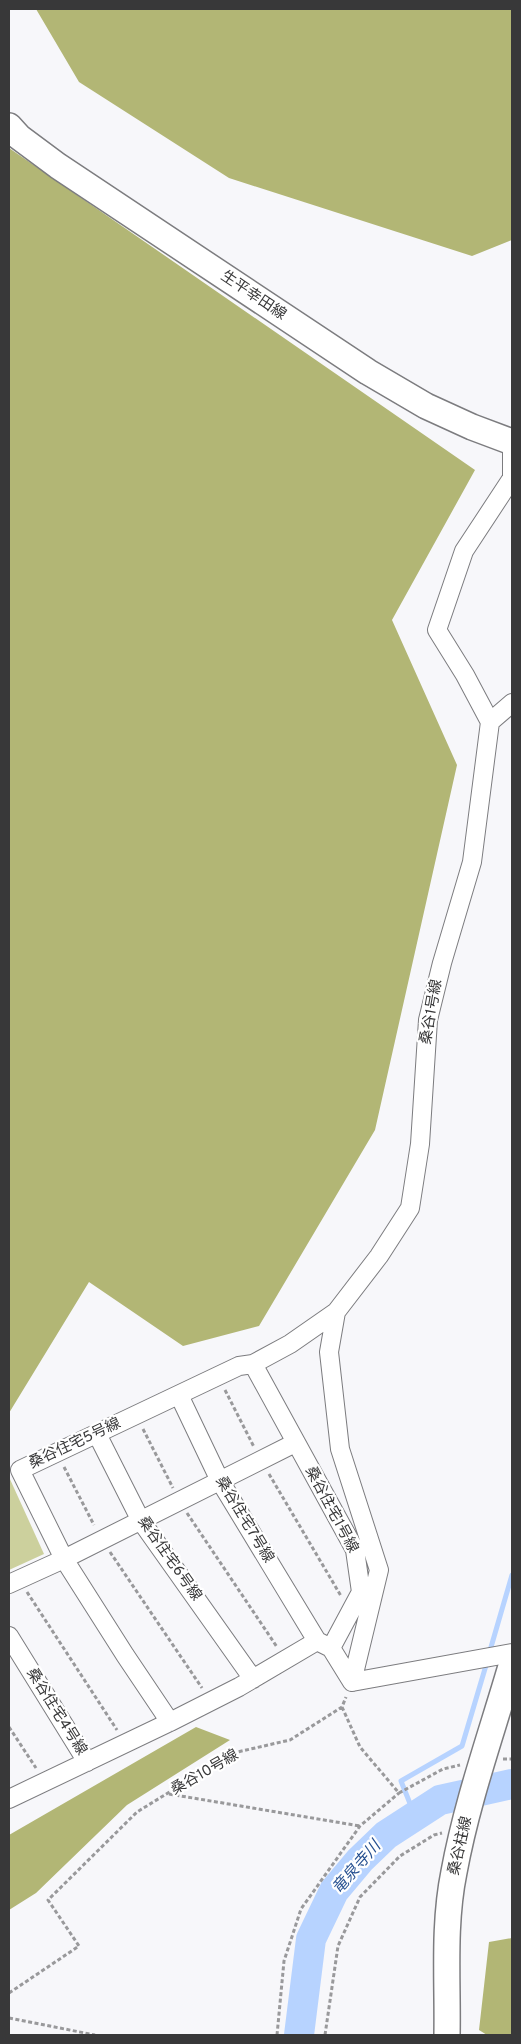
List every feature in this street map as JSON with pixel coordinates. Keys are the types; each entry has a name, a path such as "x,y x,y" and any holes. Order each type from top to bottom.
{"main road":[{"name":"生平幸田線","path":"9,126 19,137 58,166 368,372 426,406 472,427 512,442"},
{"name":"桑谷柱線","path":"447,2035 447,1936 454,1872 483,1759 512,1663"}],"street":[{"path":"512,442 512,478 464,551 437,630 465,675 490,722 512,703"},
{"name":"桑谷1号線","path":"336,1312 379,1256 410,1208 420,1144 428,1020 442,963 472,862 490,722"},
{"path":"336,1312 329,1352 340,1449 379,1570 352,1682 512,1652"},
{"name":"桑谷住宅5号線","path":"170,1722 124,1655 64,1559 20,1470 239,1366 253,1364 290,1344 336,1312"},
{"name":"桑谷住宅1号線","path":"9,1798 126,1744 210,1702 285,1660 324,1644 351,1612 361,1592 355,1550 253,1364"},
{"name":"桑谷住宅7号線","path":"179,1395 220,1481 324,1644 352,1682"},
{"name":"桑谷住宅6号線","path":"98,1434 141,1520 252,1678"},
{"path":"14,1582 64,1559 295,1443"},
{"name":"桑谷住宅4号線","path":"9,1636 87,1762"}],"path":[{"path":"217,1377 261,1460 351,1612"},
{"path":"136,1415 180,1501 285,1660"},
{"path":"56,1453 102,1540 210,1702"},
{"path":"14,1582 126,1744"},
{"path":"352,1682 342,1707 360,1747 399,1793"},
{"name":"桑谷10号線","path":"9,1993 79,1946 48,1900 137,1812 233,1753 290,1740 342,1707"},
{"path":"9,1727 45,1782"},
{"path":"277,2035 284,1961 301,1909 360,1826 399,1793 443,1769 483,1759"},
{"path":"169,1794 360,1826"},
{"path":"325,2035 338,1946 360,1897 400,1856 434,1835 465,1827"},
{"path":"9,2018 95,2035"}],"green space":[{"path":"36,9 512,9 512,240 472,256 229,178 79,82"},
{"path":"9,148 475,470 392,620 457,765 375,1130 259,1326 183,1346 89,1282 9,1413"},
{"path":"9,1477 44,1554 9,1570"},
{"path":"196,1727 230,1740 127,1805 36,1893 9,1910 9,1835"},
{"path":"512,1938 512,2035 487,2035 479,2030 489,1942"}],"waterway":[{"path":"489,1654 512,1575"},
{"path":"415,1816 401,1781 462,1746 487,1662"},
{"name":"竜泉寺川","path":"299,2035 311,1939 334,1891 360,1860 386,1835 440,1800 512,1784"}]}
